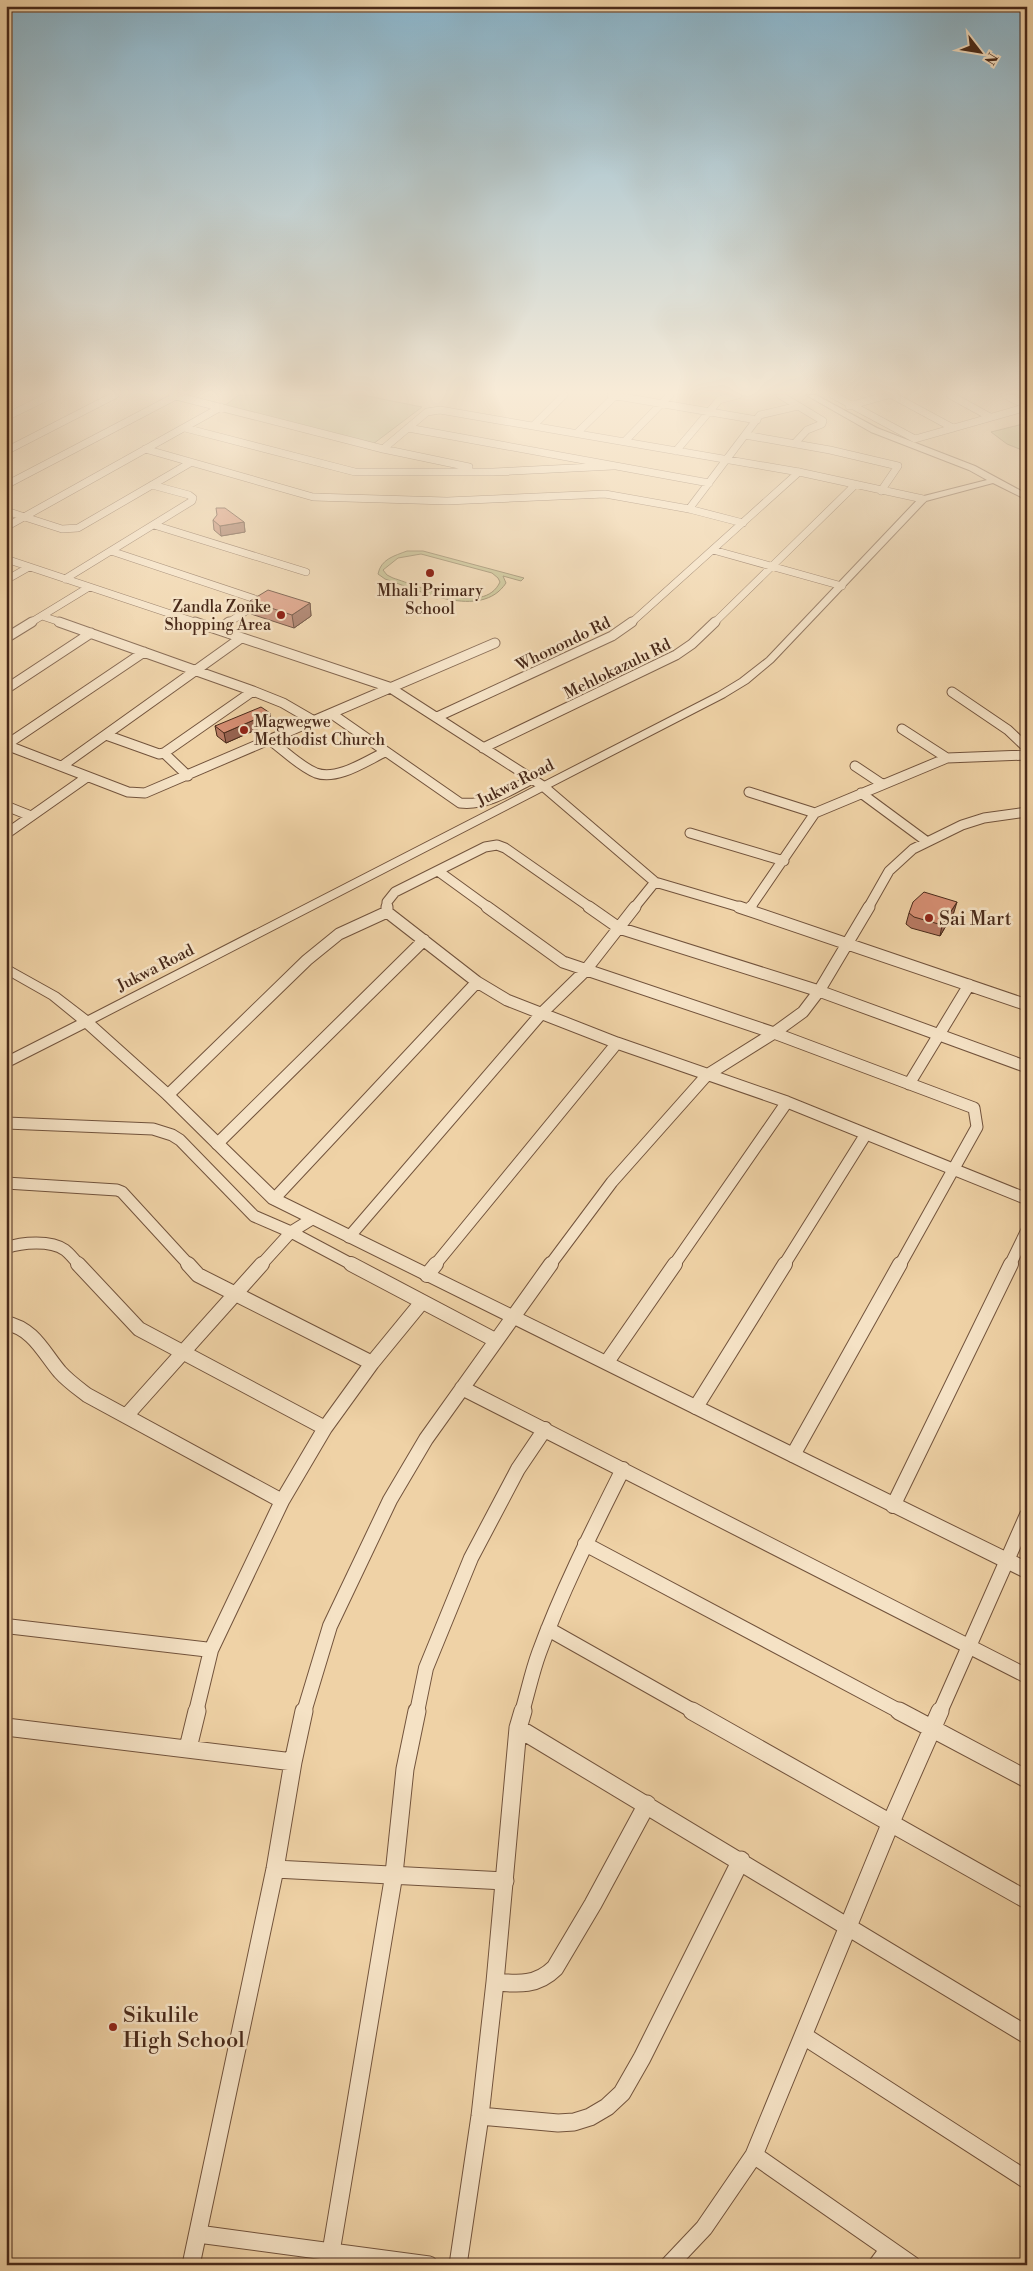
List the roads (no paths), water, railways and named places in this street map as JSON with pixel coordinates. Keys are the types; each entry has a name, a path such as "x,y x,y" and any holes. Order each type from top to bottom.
{"street":[{"path":"6,527 53,501"},
{"path":"6,511 62,529 78,528 124,501"},
{"path":"65,579 192,501"},
{"path":"648,501 743,523"},
{"path":"689,509 695,501"},
{"name":"Whonondo Rd","path":"437,717 612,636 628,626 767,501"},
{"name":"Mehlokazulu Rd","path":"483,748 676,655 692,644 839,501"},
{"name":"Jukwa Road","path":"6,1063 722,695 744,681 770,660 842,586 920,501"},
{"path":"154,525 306,572"},
{"path":"714,550 842,586"},
{"path":"111,551 261,601 219,629"},
{"path":"6,559 389,687 543,786 655,882 848,943 1027,1005"},
{"path":"6,580 29,567"},
{"path":"6,638 89,586"},
{"path":"42,616 196,669 253,691 283,703 314,721"},
{"path":"6,689 91,633"},
{"path":"62,766 241,638"},
{"path":"144,652 6,745 128,792 146,793 272,741 389,687 495,643"},
{"path":"106,735 159,754 164,753 253,691"},
{"path":"952,692 1008,730 1027,748"},
{"path":"332,714 460,803 470,806 480,805 532,779"},
{"path":"902,729 946,758"},
{"path":"272,741 316,773 325,775 335,774 385,752"},
{"path":"164,753 188,776"},
{"path":"748,910 784,861 815,813 946,758 1027,755"},
{"path":"855,766 882,784"},
{"path":"6,834 87,777"},
{"path":"748,792 815,813"},
{"path":"861,793 926,840"},
{"path":"6,806 31,816"},
{"path":"191,2265 275,1869 293,1762 308,1694 330,1626 390,1500 426,1439 495,1340 612,1182 707,1075 774,1034 803,1012 819,991 889,871 907,853 926,840 984,818 1027,812"},
{"path":"690,833 784,861"},
{"path":"387,912 387,902 395,892 485,847 497,845 505,848 619,928 819,991 1027,1067"},
{"path":"438,871 548,952 585,971 774,1034 974,1108 977,1127 951,1170 793,1455"},
{"path":"348,1237 541,1014 585,971 655,882"},
{"path":"168,1095 307,960 340,934 387,912"},
{"path":"387,912 477,982 507,1000 617,1043 787,1102 951,1170 1027,1198"},
{"path":"217,1144 424,940"},
{"path":"6,968 54,996 86,1021 168,1095 274,1199 348,1237 608,1362 892,1506 1027,1571"},
{"path":"274,1199 477,982"},
{"path":"910,1084 969,985"},
{"path":"427,1275 617,1043"},
{"path":"608,1362 787,1102"},
{"path":"6,1123 161,1130 180,1140 254,1216 291,1232 495,1340"},
{"path":"696,1407 866,1134"},
{"path":"6,1183 117,1190 122,1192 193,1271 201,1277 372,1363"},
{"path":"126,1416 181,1352 291,1232 312,1219"},
{"path":"892,1506 1027,1230"},
{"path":"6,1248 18,1243 57,1247 65,1250 139,1329 325,1428"},
{"path":"188,1748 211,1650 282,1501 325,1428 372,1363 422,1302"},
{"path":"6,1323 24,1327 68,1380 126,1416 282,1501"},
{"path":"462,1388 1027,1676"},
{"path":"331,2252 394,1874 405,1770 426,1668 470,1558 518,1469 545,1429"},
{"path":"458,2265 480,2116 496,1982 518,1728 538,1655 548,1629 585,1544 623,1469"},
{"path":"669,2265 704,2228 754,2155 891,1822 1027,1515"},
{"path":"585,1544 1027,1779"},
{"path":"6,1626 211,1650"},
{"path":"548,1629 1027,1900"},
{"path":"6,1727 293,1762"},
{"path":"518,1728 741,1860 848,1928 1027,2035"},
{"path":"496,1982 529,1985 548,1976 555,1968 593,1904 647,1804"},
{"path":"480,2116 558,2124 574,2122 590,2117 607,2107 622,2093 642,2058 741,1860"},
{"path":"275,1869 505,1881"},
{"path":"804,2036 1027,2180"},
{"path":"754,2155 912,2265"},
{"path":"198,2234 428,2265"},
{"path":"877,2265 889,2249"}],"place":[{"name":"Mhali Primary School","path":"430,573"},
{"name":"Zandla Zonke Shopping Area","path":"281,615"},
{"name":"Magwegwe Methodist Church","path":"244,730"},
{"name":"Sai Mart","path":"929,918"},
{"name":"Sikulile High School","path":"113,2027"}]}
